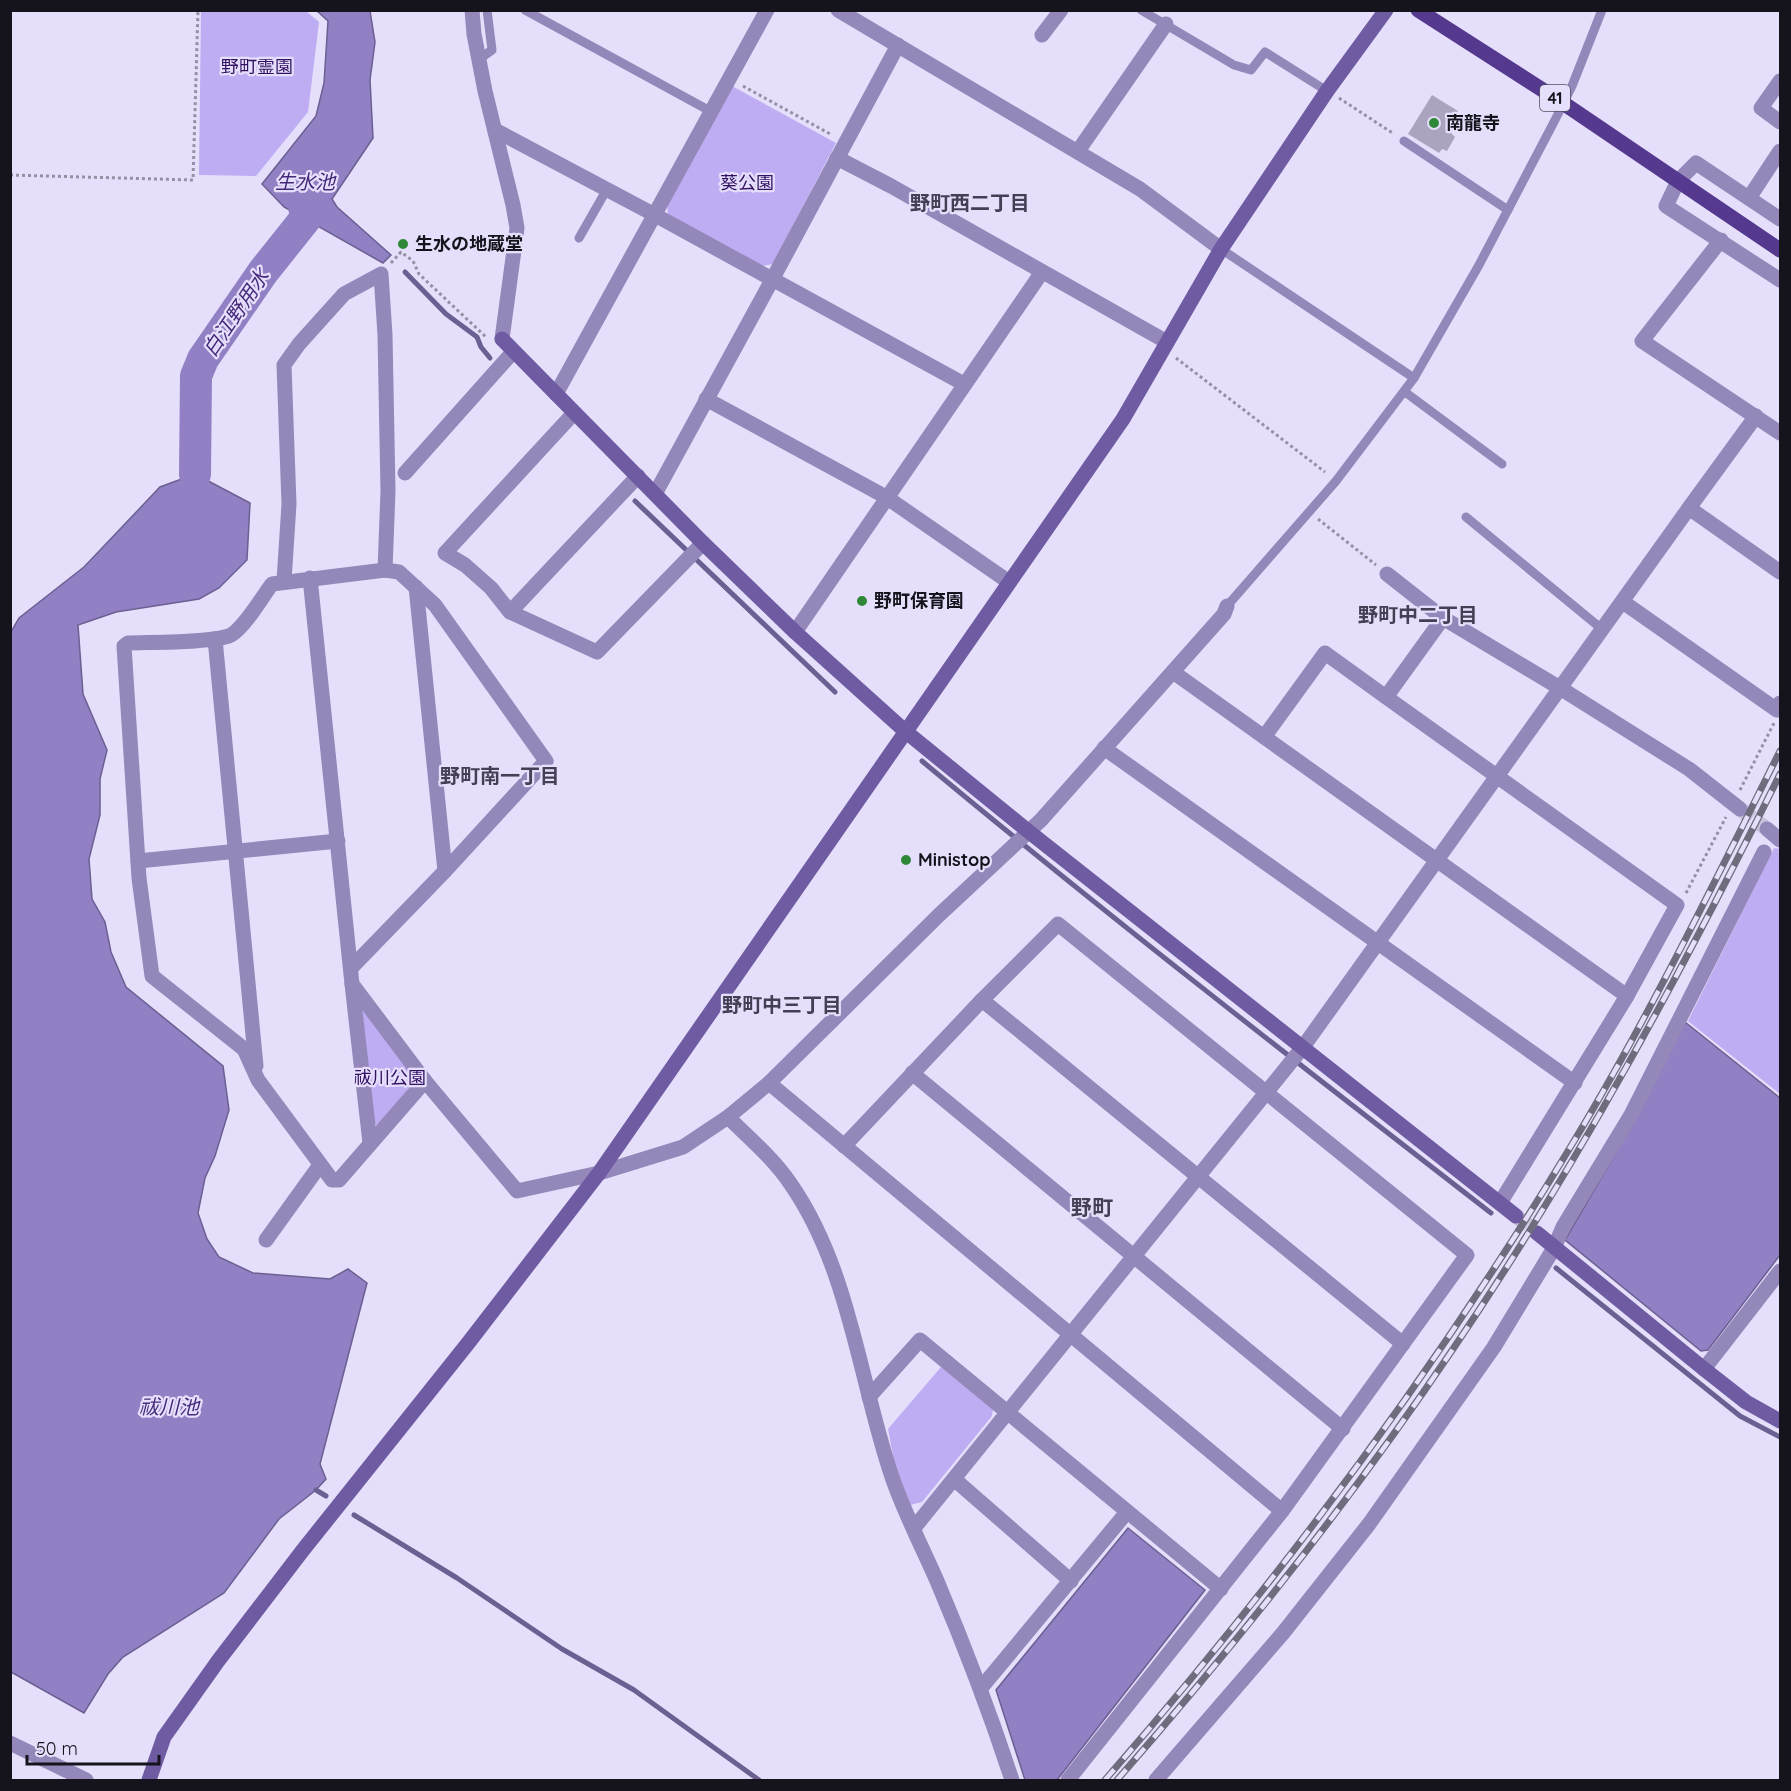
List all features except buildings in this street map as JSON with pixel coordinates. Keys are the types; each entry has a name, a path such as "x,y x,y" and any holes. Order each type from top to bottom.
{"main road":[{"name":"41","path":"1418,10 1563,103 1780,250"}],"street":[{"path":"472,10 478,60 517,228 502,339 513,352 638,476 701,545 1022,838 1296,1055 1516,1216"},
{"path":"556,394 767,10"},
{"path":"838,10 1140,189 1221,249"},
{"path":"1042,35 1061,10"},
{"path":"149,1780 164,1737 218,1661 599,1173 1123,419 1221,249 1327,91 1386,10"},
{"path":"1078,151 1166,24"},
{"path":"654,494 898,45"},
{"path":"1780,81 1761,108 1780,122"},
{"path":"495,130 964,384"},
{"path":"1749,198 1780,151"},
{"path":"837,158 1042,272 1165,346"},
{"path":"1780,219 1696,163 1684,185 1666,206 1780,280"},
{"path":"1721,240 1642,341 1780,433"},
{"path":"795,632 1042,272"},
{"path":"284,581 289,504 284,364 344,294 381,274 385,334 388,480 385,570"},
{"path":"405,473 513,352"},
{"path":"706,399 886,497 1009,582"},
{"path":"574,413 445,553 465,565 491,588 510,612 597,652 701,545"},
{"path":"914,1528 1296,1055 1438,861 1756,416"},
{"path":"510,612 638,476"},
{"path":"1689,508 1780,572"},
{"path":"351,968 445,871 546,761 435,605 399,572 385,570 272,584 241,626 231,635 215,639 128,643 124,646 138,861 152,976 244,1049 258,1080 332,1180 339,1180 424,1081"},
{"path":"1387,574 1443,618 1689,769 1740,809"},
{"path":"310,578 370,1143"},
{"path":"416,587 445,871"},
{"path":"1623,602 1779,707"},
{"path":"352,984 424,1081 517,1191 599,1173 683,1147 728,1117 769,1083 939,915 1041,820 1224,614 1227,606"},
{"path":"1386,697 1443,618"},
{"path":"215,639 258,1080"},
{"path":"1264,737 1325,653 1677,905 1627,996 1500,1203"},
{"path":"1173,672 1627,996"},
{"path":"1104,748 1575,1083"},
{"path":"1767,829 1780,840"},
{"path":"138,861 338,841"},
{"path":"1156,1780 1283,1633 1369,1524 1494,1347 1631,1114 1764,852"},
{"path":"844,1146 982,1000 1058,924 1467,1255 1282,1511 1068,1780"},
{"path":"982,1000 1403,1344"},
{"path":"912,1073 1343,1429"},
{"path":"769,1083 1282,1511"},
{"path":"728,1117 790,1182 823,1244 852,1324 869,1397 893,1479 981,1688 1012,1780"},
{"path":"266,1240 320,1165"},
{"path":"1537,1233 1746,1402 1780,1421"},
{"path":"1704,1369 1780,1271"},
{"path":"869,1397 920,1340 1221,1589"},
{"path":"954,1479 1071,1581"},
{"path":"981,1688 1127,1512"},
{"path":"10,1743 86,1780"}],"lane":[{"path":"478,60 492,50 487,10"},
{"path":"525,10 710,111"},
{"path":"1141,10 1234,65 1251,70 1265,52 1327,91"},
{"path":"1227,606 1336,481 1414,378 1479,265 1563,103 1602,10"},
{"path":"1404,141 1508,210"},
{"path":"579,238 607,189"},
{"path":"1221,249 1414,378"},
{"path":"1405,392 1502,464"},
{"path":"1466,517 1603,630"}],"path":[{"path":"10,175 193,180 198,10"},
{"path":"728,78 845,142"},
{"path":"1327,91 1404,141"},
{"path":"381,274 401,252 412,261 419,274 492,342 502,339"},
{"path":"1165,346 1336,481"},
{"path":"1309,512 1387,574"},
{"path":"1740,789 1775,720 1779,707"},
{"path":"1677,905 1725,820"}],"green space":[{"name":"野町霊園","path":"201,11 306,11 319,22 308,112 256,176 199,175"},
{"name":"葵公園","path":"732,86 836,143 773,264 762,266 668,215 667,205"},
{"path":"1774,848 1780,849 1780,1094 1688,1021"},
{"name":"祓川公園","path":"362,1007 413,1074 412,1084 378,1126 373,1122"},
{"path":"941,1367 993,1408 992,1416 922,1502 910,1505 896,1472 888,1429"}],"water":[{"name":"生水池","path":"317,11 370,11 375,42 370,80 373,138 332,199 337,207 391,255 383,263 284,207 262,184 316,116 324,83 328,21"},
{"name":"祓川池","path":"195,474 250,503 247,560 219,588 199,599 116,612 78,625 83,694 107,750 100,779 100,815 89,859 92,899 105,922 111,952 126,987 223,1066 229,1110 215,1156 205,1178 198,1213 207,1239 219,1257 253,1273 330,1279 348,1269 367,1283 320,1464 326,1479 316,1490 279,1519 224,1593 123,1657 108,1674 84,1713 11,1672 11,632 19,618 84,567 160,487"},
{"path":"1685,1022 1780,1098 1780,1255 1708,1350 1701,1351 1565,1240 1638,1115"},
{"path":"1128,1528 1205,1590 1057,1780 1025,1780 996,1690"}],"waterway":[{"name":"白江野用水","path":"195,474 196,376 203,359 263,272 306,218 300,181 303,177"},
{"path":"405,272 446,314 477,337 481,347 490,358"},
{"path":"635,501 835,692"},
{"path":"922,761 1133,933 1491,1213"},
{"path":"1556,1268 1740,1416 1780,1437"},
{"path":"316,1490 326,1496"},
{"path":"354,1515 457,1578 562,1649 634,1690 759,1780"}],"tunnel":[{"path":"1740,809 1767,829"},
{"path":"1516,1216 1537,1233"}],"railway":[{"path":"1105,1780 1291,1554 1350,1476 1463,1316 1597,1103 1678,953 1780,751"},
{"path":"1117,1780 1206,1676 1334,1516 1414,1405 1499,1280 1585,1139 1666,995 1780,774"}],"place":[{"name":"南龍寺","path":"1434,123"},
{"name":"生水の地蔵堂","path":"403,244"},
{"name":"野町保育園","path":"862,601"},
{"name":"Ministop","path":"906,860"}],"district":[{"name":"野町西二丁目","path":"970,203"},
{"name":"野町中二丁目","path":"1418,615"},
{"name":"野町南一丁目","path":"500,776"},
{"name":"野町中三丁目","path":"782,1005"},
{"name":"野町","path":"1092,1208"}]}
